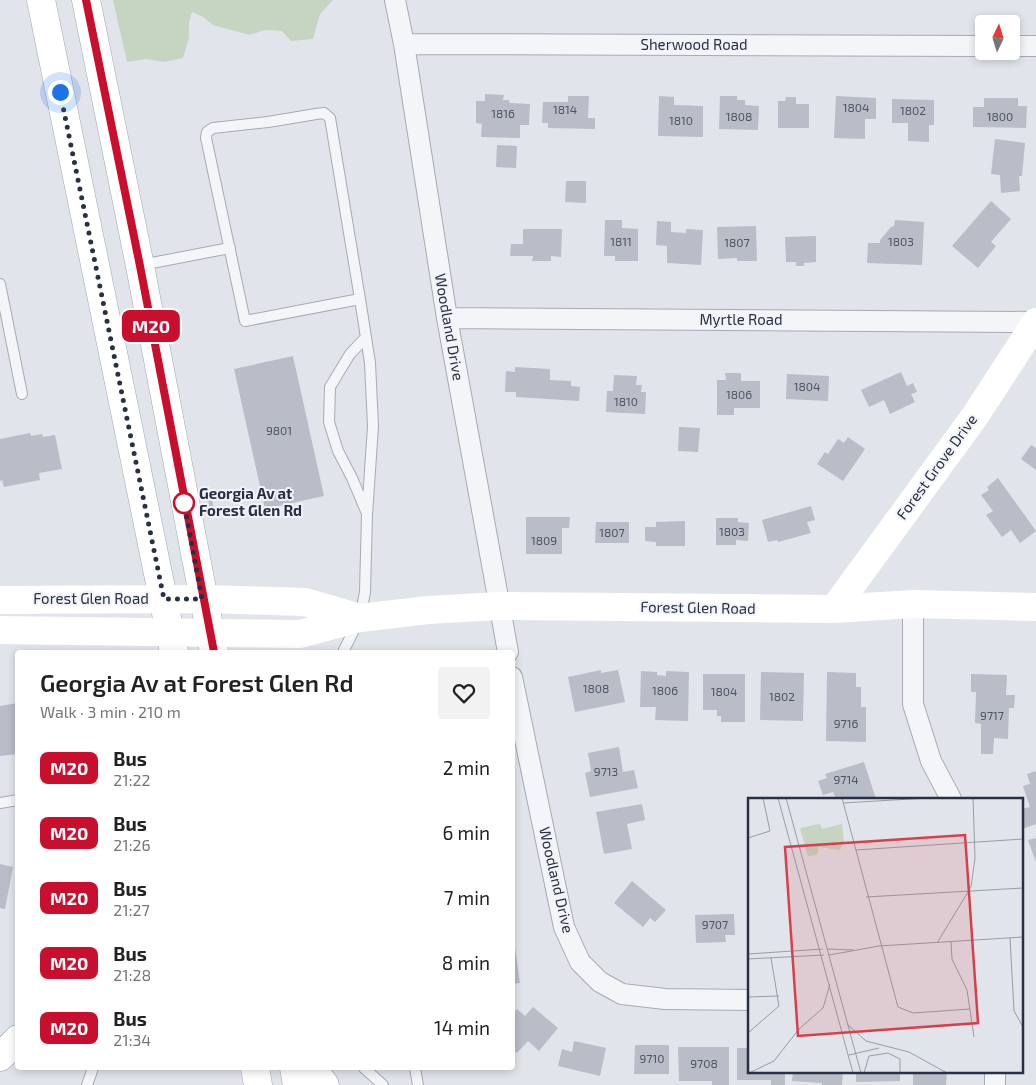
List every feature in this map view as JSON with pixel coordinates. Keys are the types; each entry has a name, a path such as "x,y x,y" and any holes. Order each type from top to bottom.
{"main road":[{"path":"41,0 172,642"},
{"path":"86,0 140,266 202,599 212,643"},
{"name":"Forest Grove Drive","path":"834,609 975,416 1036,322"},
{"name":"Forest Glen Road","path":"0,600 202,599 305,602 360,618"},
{"name":"Forest Glen Road","path":"0,630 212,643 300,634 360,618 428,610 499,606 834,609 913,604 1036,607"},
{"path":"0,1058 15,1043"},
{"path":"255,1070 258,1085"},
{"path":"294,1070 297,1085"},
{"path":"314,1070 325,1085"}],"street":[{"name":"Woodland Drive","path":"395,0 404,44 447,318 508,650"},
{"name":"Sherwood Road","path":"404,44 975,46"},
{"path":"1020,46 1036,46"},
{"name":"Myrtle Road","path":"447,318 1036,322"},
{"path":"913,604 913,704 932,761 950,798"},
{"name":"Woodland Drive","path":"515,691 564,928 580,962 600,982 622,994 665,1000 748,1000"},
{"path":"995,1072 995,1085"}],"lane":[{"path":"344,650 360,618 365,592 367,515 373,426 370,363 360,299 330,118 324,113 213,128 207,132 206,138 245,321 360,299"},
{"path":"140,266 230,248"},
{"path":"0,284 22,394"},
{"path":"366,337 350,354 330,387 329,422 338,452 352,478 367,515"},
{"path":"0,803 15,800"},
{"path":"87,1085 92,1070"},
{"path":"366,1070 382,1085"},
{"path":"415,1070 418,1085"}],"green space":[{"path":"113,0 333,0 320,14 313,39 291,41 282,31 265,30 249,35 213,25 203,17 192,12 189,22 189,38 183,58 164,62 146,59 127,62"}],"building":[{"path":"485,94 504,95 503,100 509,100 510,103 530,104 529,125 520,125 520,138 481,137 482,124 476,123 476,101 485,101"},
{"path":"568,96 589,96 588,118 595,118 595,129 548,128 548,123 542,123 543,102 568,102"},
{"path":"659,96 674,97 674,105 703,106 703,137 658,136"},
{"path":"720,96 737,96 737,100 745,100 745,105 759,106 758,130 719,129"},
{"path":"836,96 876,98 876,119 865,119 865,139 834,138"},
{"path":"786,97 796,97 796,104 809,104 809,128 778,128 778,101 785,101"},
{"path":"984,98 1018,98 1018,106 1027,106 1026,128 973,127 973,107 984,107"},
{"path":"892,99 934,100 934,125 929,125 929,142 908,141 908,123 892,123"},
{"path":"995,139 1025,143 1022,176 1019,176 1020,191 1001,193 1000,175 991,174"},
{"path":"497,145 517,146 516,168 496,167"},
{"path":"566,181 586,181 586,203 565,202"},
{"path":"991,201 1011,219 991,242 996,246 978,268 952,246"},
{"path":"605,220 622,220 622,228 638,229 638,261 615,261 615,256 604,256"},
{"path":"895,220 924,222 922,265 867,263 868,243 880,243 880,240 894,226"},
{"path":"657,221 671,222 671,232 686,233 686,229 703,230 701,265 667,263 667,246 656,245"},
{"path":"756,226 757,261 737,261 737,258 718,259 717,227"},
{"path":"523,229 562,229 561,257 551,256 551,261 532,261 533,256 510,256 511,244 523,244"},
{"path":"816,236 816,262 804,263 804,266 796,266 796,262 786,262 785,237"},
{"path":"293,356 324,496 265,509 234,369"},
{"path":"515,367 550,369 550,380 571,381 571,386 580,387 579,401 516,397 516,392 505,392 506,371 515,372"},
{"path":"901,372 907,386 913,383 917,392 911,394 915,402 890,414 884,400 869,407 861,390"},
{"path":"725,373 741,373 741,381 760,381 760,408 734,408 734,415 717,415 717,380 726,380"},
{"path":"787,374 829,376 828,401 786,399"},
{"path":"614,375 637,376 636,385 642,385 641,392 646,392 645,414 606,412 607,391 613,391"},
{"path":"679,427 700,428 698,452 678,451"},
{"path":"30,433 31,436 42,434 43,437 55,435 62,469 39,473 40,480 4,487 2,480 0,481 0,439"},
{"path":"848,437 865,449 843,481 817,464 825,452 828,454 838,439 844,443"},
{"path":"1031,445 1036,448 1036,470 1021,459"},
{"path":"998,478 1036,531 1020,543 1011,530 1002,537 986,515 993,511 981,495 989,490 987,487"},
{"path":"208,500 212,500 215,514 211,514"},
{"path":"811,506 815,520 807,522 811,533 778,542 777,540 768,542 762,520"},
{"path":"526,517 570,517 569,528 562,528 562,554 526,554"},
{"path":"716,518 738,518 738,522 749,523 748,541 736,540 736,545 716,545"},
{"path":"685,521 685,546 656,546 656,542 645,541 645,527 656,527 656,522"},
{"path":"596,522 629,522 629,543 595,543"},
{"path":"601,670 601,673 618,670 625,702 575,712 568,677"},
{"path":"641,671 657,672 657,675 666,676 666,671 689,672 688,721 655,720 656,707 640,707"},
{"path":"761,672 804,673 803,721 760,720"},
{"path":"827,672 856,673 856,687 861,687 861,707 866,707 866,742 826,741"},
{"path":"703,674 745,674 745,722 721,722 721,716 717,716 717,710 703,710"},
{"path":"971,674 1007,675 1006,695 1015,695 1014,708 1009,708 1008,739 994,738 993,754 981,754 981,724 975,723 976,692 971,692"},
{"path":"15,704 15,754 0,756 0,706"},
{"path":"619,747 623,772 634,770 638,788 590,797 585,773 591,771 588,753"},
{"path":"864,762 876,798 836,798 833,792 823,795 818,781 827,778 825,774"},
{"path":"1036,771 1036,824 1024,828 1024,808 1030,807 1023,786 1030,784 1027,774"},
{"path":"642,804 645,820 627,824 632,849 604,854 596,812"},
{"path":"1036,838 1036,862 1028,840"},
{"path":"0,864 13,867 5,909 0,908"},
{"path":"632,881 666,910 655,922 650,918 643,927 614,903"},
{"path":"734,914 735,935 725,935 726,942 696,943 695,915"},
{"path":"515,947 520,983 515,984"},
{"path":"533,1007 558,1028 539,1051 528,1041 517,1053 515,1051 515,1011 517,1009 525,1016"},
{"path":"574,1041 606,1048 600,1076 558,1066 562,1049 572,1052"},
{"path":"635,1045 669,1045 669,1074 634,1074"},
{"path":"678,1047 729,1047 729,1085 712,1085 712,1081 679,1081"},
{"path":"737,1048 748,1048 748,1072 785,1072 785,1085 771,1085 771,1080 737,1080"},
{"path":"793,1072 843,1072 842,1085 822,1085 822,1083 792,1081"},
{"path":"856,1072 900,1072 900,1081 856,1082"},
{"path":"913,1072 947,1072 946,1085 913,1085"}],"bus line":[{"name":"M20","path":"86,0 140,266 202,599 214,650"}],"place":[{"name":"Georgia Av at Forest Glen Rd","path":"184,503"}],"route":[{"path":"60,92 164,599 202,599 184,503"}]}
